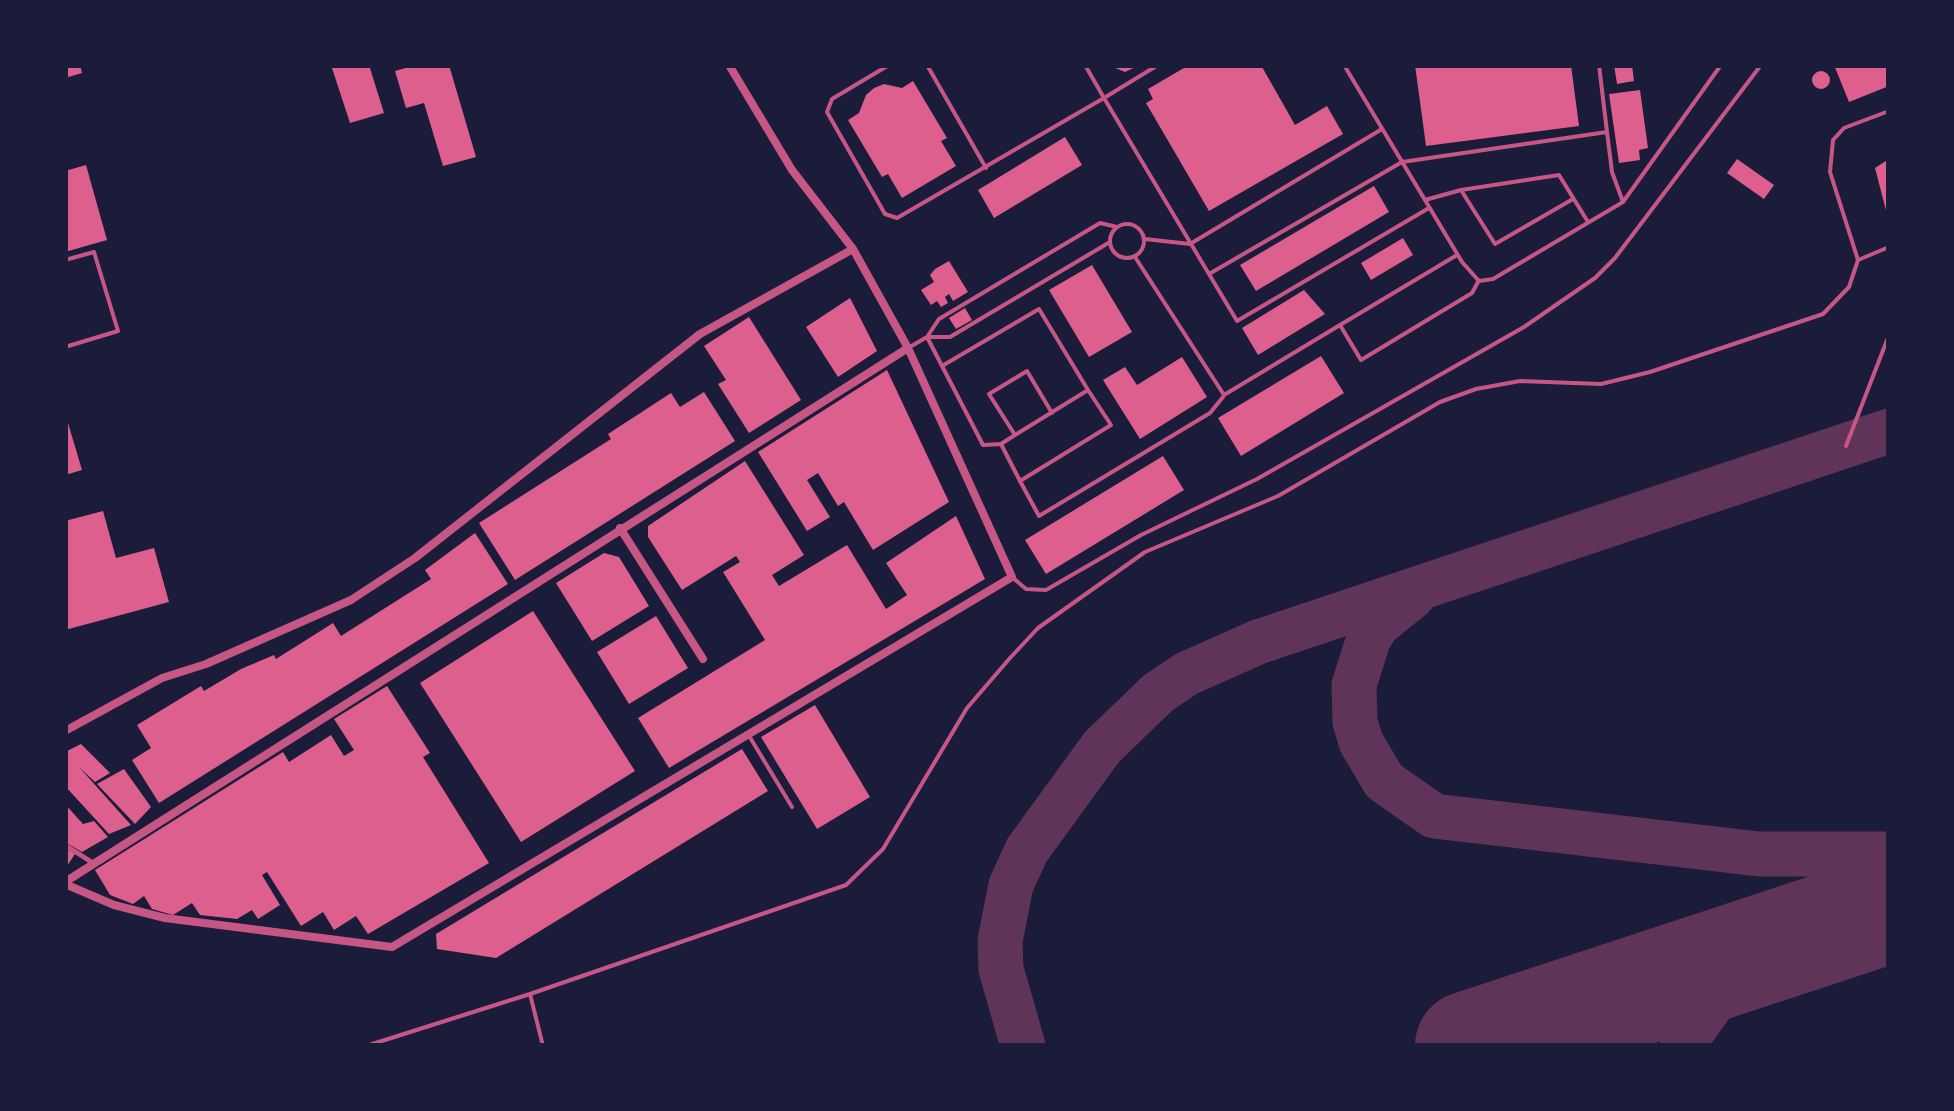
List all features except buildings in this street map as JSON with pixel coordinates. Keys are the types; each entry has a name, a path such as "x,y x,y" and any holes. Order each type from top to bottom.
{"street":[{"path":"65,883 114,905 166,918 392,946 1012,577 908,348 853,249 783,157 729,65"},
{"path":"65,732 162,678 255,644 350,600 415,558 700,334 853,249"},
{"path":"65,883 908,348"},
{"path":"620,528 702,659"},
{"path":"65,845 94,863"}],"lane":[{"path":"889,65 832,99 828,112 885,214 898,218 1158,65"},
{"path":"926,65 986,168"},
{"path":"1085,65 1236,321 1429,208"},
{"path":"1344,65 1457,254 1479,281"},
{"path":"1598,65 1612,172 1623,202"},
{"path":"1479,281 1494,279 1623,202 1720,65"},
{"path":"1012,577 1026,590 1046,590 1141,534 1257,480 1537,318 1595,278 1615,258 1761,65"},
{"path":"1858,260 1830,172 1829,153 1844,128 1889,110"},
{"path":"1145,239 1190,244 1382,129"},
{"path":"1208,274 1402,162 1607,132"},
{"path":"1425,200 1461,190 1559,175 1588,222"},
{"path":"1461,190 1496,244 1574,199"},
{"path":"908,348 926,337 939,320 1100,223 1137,226 1145,239"},
{"path":"926,337 950,337 1110,242 1117,227"},
{"path":"1135,257 1145,239"},
{"path":"1110,242 1116,255 1135,257"},
{"path":"366,1046 846,886 883,849 958,721 1010,658 1038,628 1144,552 1278,496 1440,402 1476,389 1520,382 1601,384 1804,323 1839,301 1858,260 1889,247"},
{"path":"65,260 94,252 118,331 65,348"},
{"path":"1001,444 1039,516 1210,413 1224,396 1457,254"},
{"path":"1135,257 1224,396"},
{"path":"1340,325 1361,360 1472,293 1479,281"},
{"path":"942,366 1038,309 1110,425 1020,481"},
{"path":"1846,446 1889,335"},
{"path":"926,337 982,445 1001,444 1088,390"},
{"path":"1015,435 990,394 1027,371 1052,413"},
{"path":"748,734 792,807"},
{"path":"530,994 543,1046"}],"taxiway":[{"path":"1023,1046 1001,969 1000,941 1011,885 1027,850 1102,747 1158,693 1186,674 1258,642 1889,431"},
{"path":"1413,596 1376,626 1368,641 1354,685 1355,722 1361,742 1384,781 1434,816 1759,854 1889,854"},
{"path":"1682,1046 1747,955"}],"runway":[{"path":"1470,1046 1889,908"}]}
